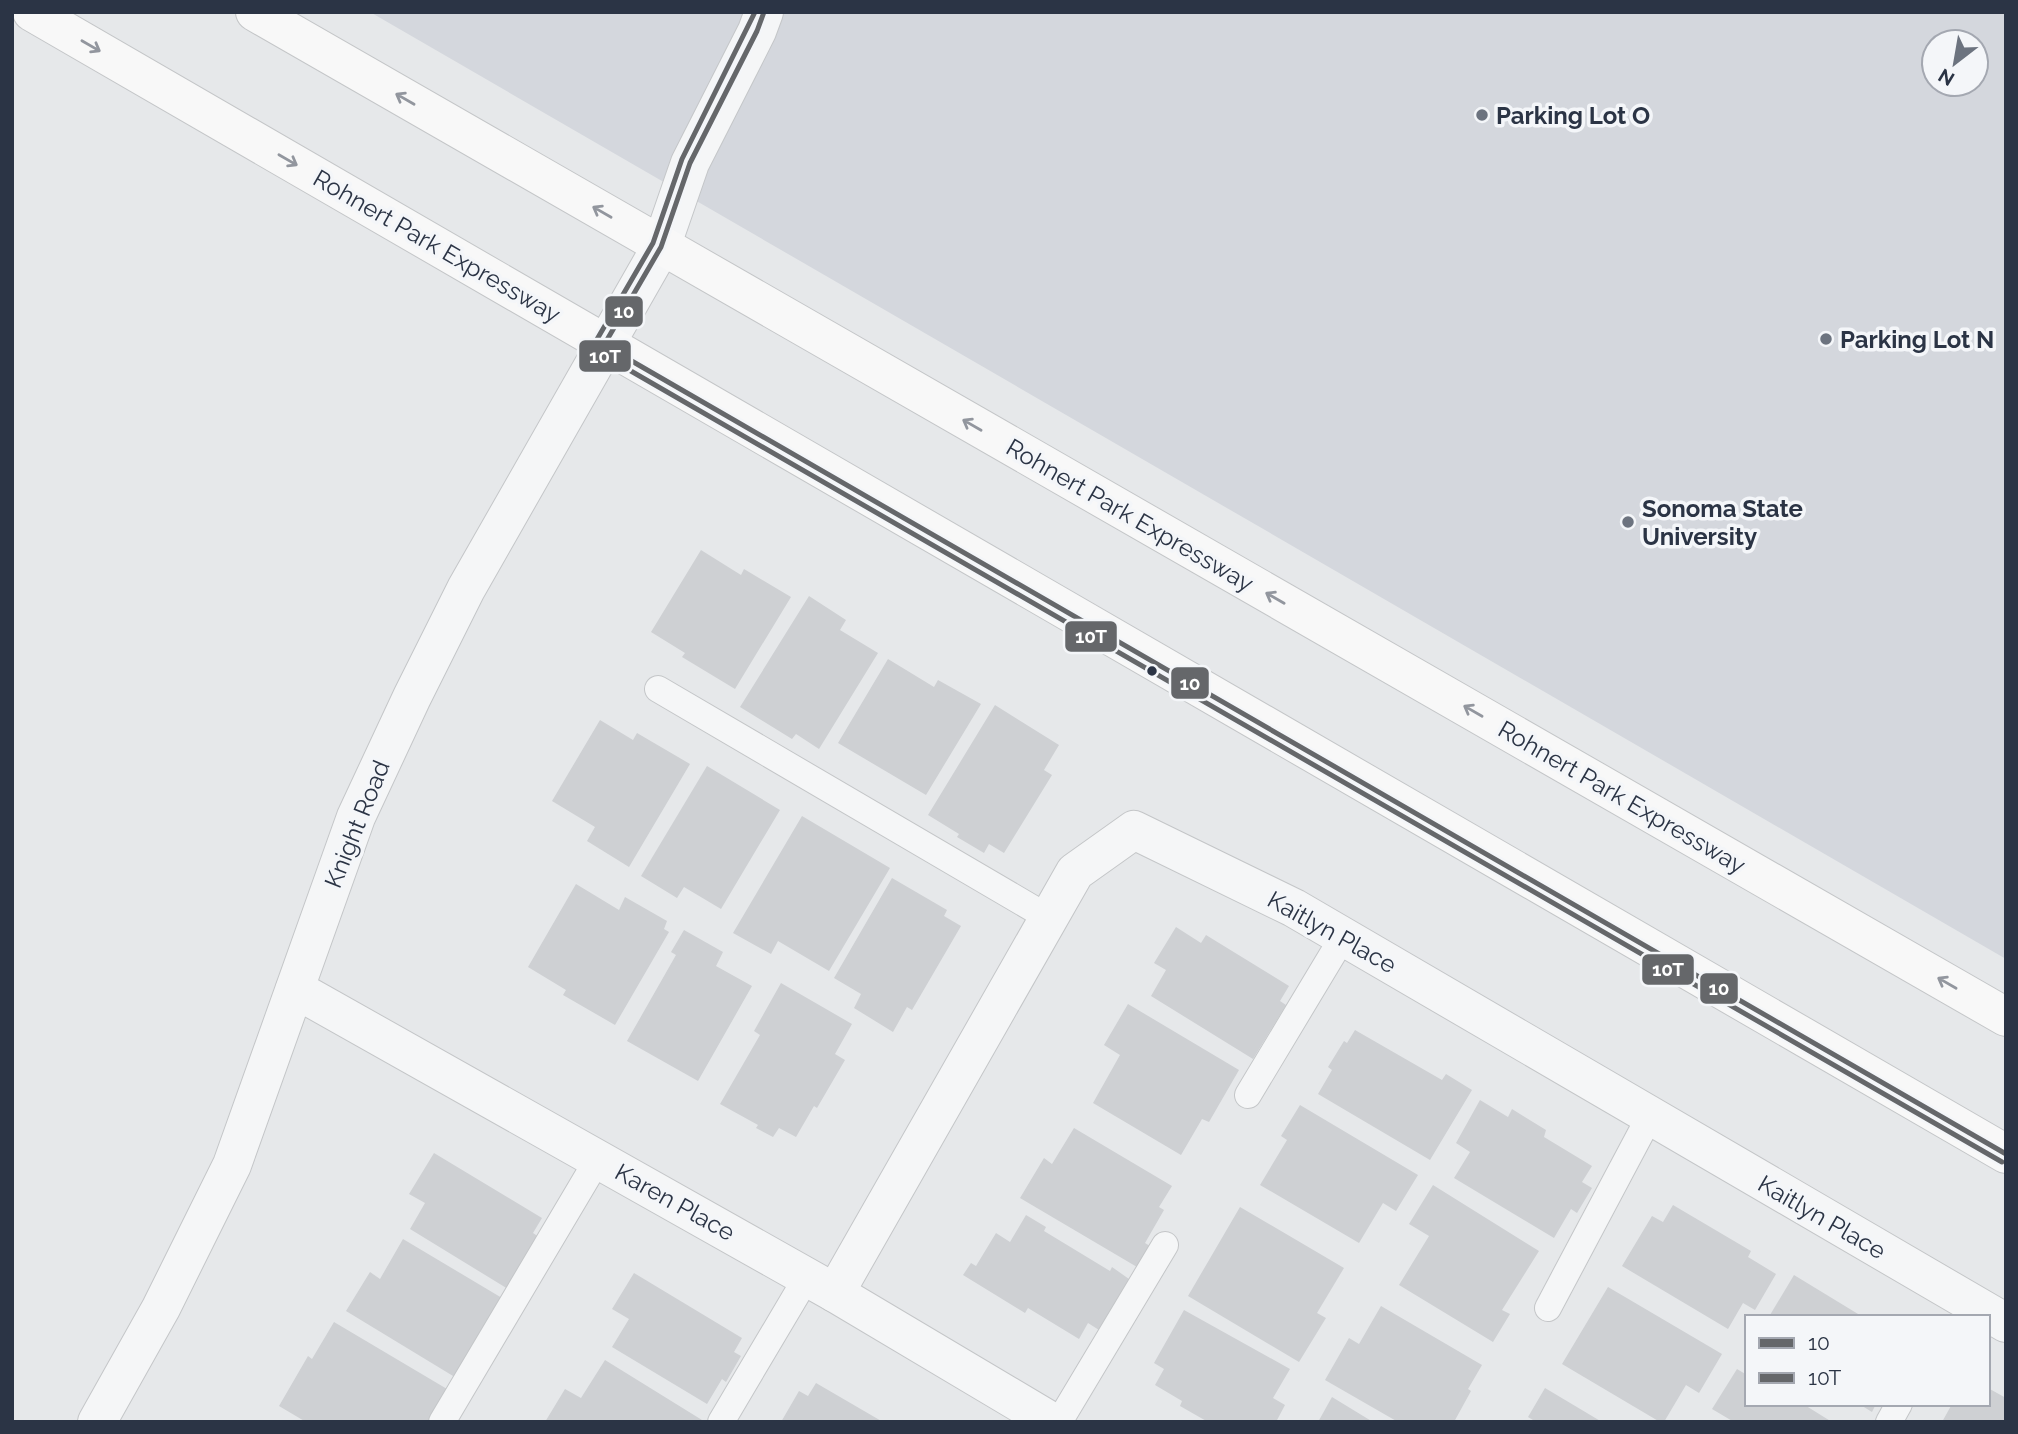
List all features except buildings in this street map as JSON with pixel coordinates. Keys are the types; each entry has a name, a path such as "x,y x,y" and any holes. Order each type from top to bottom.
{"main road":[{"name":"Rohnert Park Expressway","path":"32,12 2006,1154"},
{"name":"Rohnert Park Expressway","path":"255,12 2006,1017"}],"street":[{"name":"Knight Road","path":"97,1422 161,1308 232,1165 356,817 412,697 466,589 661,247 690,163 764,12"},
{"name":"Kaitlyn Place","path":"821,1285 1075,872 1134,830 1293,908 1650,1116 1954,1307 1980,1315"},
{"name":"Karen Place","path":"295,989 821,1285 1052,1422"}],"lane":[{"path":"658,689 1049,918"},
{"path":"1248,1095 1343,937"},
{"path":"1548,1308 1650,1116"},
{"path":"442,1422 598,1159"},
{"path":"1059,1422 1165,1245"},
{"path":"720,1422 821,1285"},
{"path":"1889,1422 1898,1406"}],"shaded area":[{"name":"Sonoma State University","path":"370,12 2006,12 2006,959"}],"transit line":[{"name":"10T","path":"755,12 682,159 653,243 596,341 598,352 2002,1162"},
{"name":"10","path":"764,12 690,163 661,247 604,345 2006,1154"}],"place":[{"name":"Parking Lot O","path":"1482,115"},
{"name":"Parking Lot N","path":"1826,339"},
{"name":"Sonoma State University","path":"1628,522"}]}
